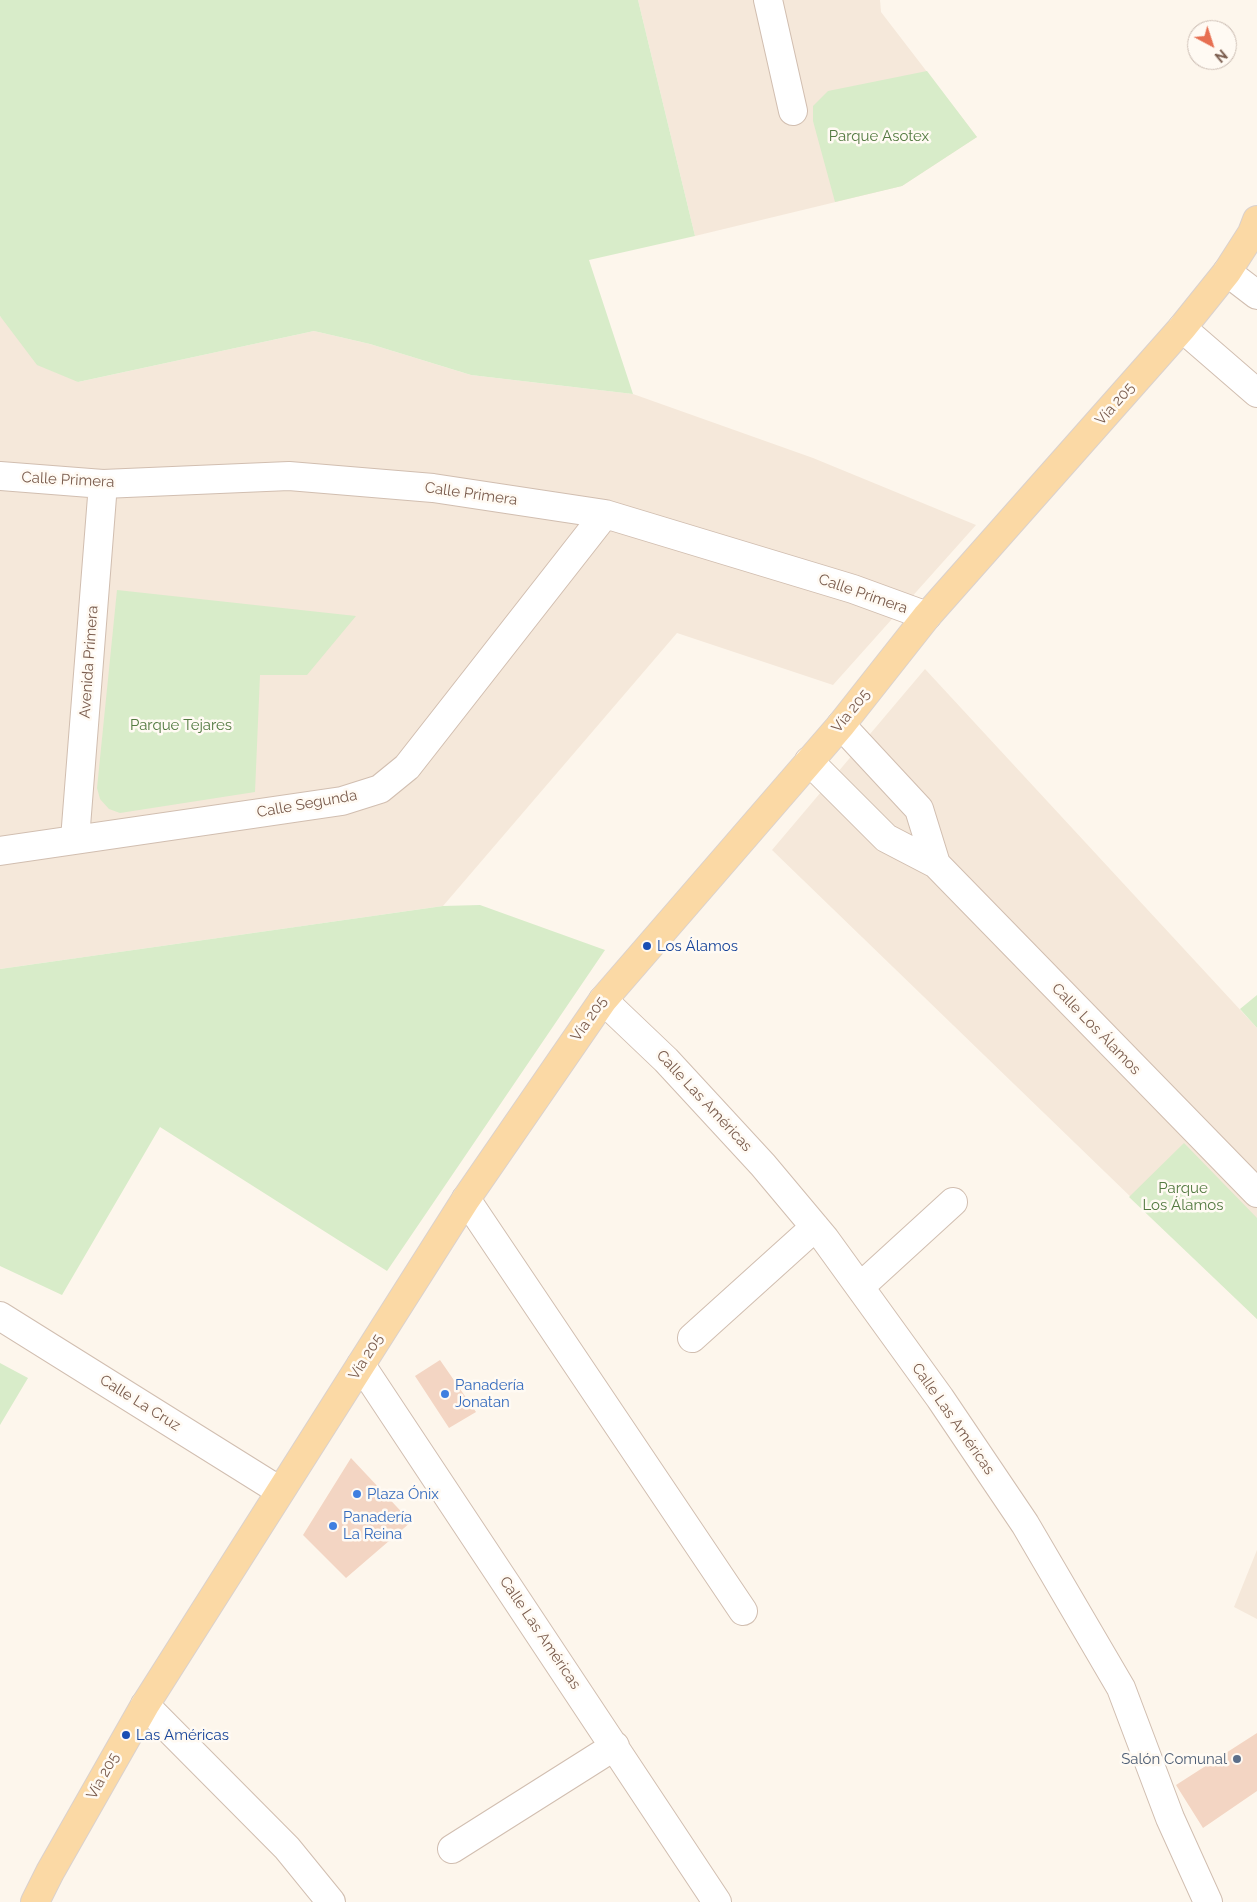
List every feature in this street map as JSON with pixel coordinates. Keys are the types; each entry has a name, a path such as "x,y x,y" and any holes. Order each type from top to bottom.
{"main road":[{"name":"Vía 205","path":"35,1902 50,1872 145,1705 466,1199 602,1000 841,725 927,616 1182,328 1227,272 1252,233 1257,220"}],"street":[{"path":"768,0 793,111"},
{"path":"1227,272 1257,295"},
{"path":"1182,328 1257,393"},
{"name":"Calle Primera","path":"0,476 103,484 289,476 434,488 605,514 853,589 927,616"},
{"name":"Avenida Primera","path":"75,840 103,484"},
{"name":"Calle Segunda","path":"0,851 342,802 380,789 407,767 605,514"},
{"path":"841,725 919,809 936,864"},
{"path":"808,761 886,838 936,864"},
{"name":"Calle Los Álamos","path":"936,864 1257,1193"},
{"name":"Calle Las Américas","path":"602,1000 666,1060 763,1165 815,1226 940,1398 1025,1524 1120,1688 1170,1818 1208,1902"},
{"path":"466,1199 743,1611"},
{"path":"860,1287 952,1202"},
{"path":"692,1338 815,1226"},
{"name":"Calle La Cruz","path":"0,1316 280,1491"},
{"name":"Calle Las Américas","path":"361,1365 717,1902"},
{"path":"145,1705 287,1848 332,1902"},
{"path":"452,1849 615,1746"}],"shaded area":[{"path":"638,0 880,0 881,12 977,137 902,186 695,236"},
{"path":"0,316 78,382 314,331 370,344 471,375 633,394 813,458 976,525 833,685 677,633 443,906 0,969"},
{"path":"925,669 1257,1028 1257,1319 772,850"},
{"path":"1257,1550 1257,1619 1234,1607"}],"green space":[{"path":"0,0 638,0 695,236 589,260 633,394 471,375 370,344 314,331 78,382 37,365 0,316"},
{"name":"Parque Asotex","path":"927,71 977,137 902,186 835,202 813,121 813,106 828,91"},
{"name":"Parque Tejares","path":"117,590 356,616 307,675 260,675 255,792 120,813 109,809 100,799 97,788"},
{"path":"480,905 605,950 387,1271 160,1127 62,1295 0,1266 0,969 443,906"},
{"path":"1257,995 1257,1028 1240,1009"},
{"name":"Parque Los Álamos","path":"1184,1143 1257,1218 1257,1319 1129,1197"},
{"path":"0,1363 28,1378 0,1425"}],"building":[{"name":"Panadería Jonatan","path":"440,1360 476,1412 449,1428 415,1376"},
{"name":"Plaza Ónix","path":"351,1458 411,1522 346,1578 303,1535"},
{"name":"Salón Comunal","path":"1257,1733 1257,1791 1203,1828 1176,1785"}],"place":[{"name":"Los Álamos","path":"647,946"},
{"name":"Panadería Jonatan","path":"445,1394"},
{"name":"Plaza Ónix","path":"357,1494"},
{"name":"Panadería La Reina","path":"333,1526"},
{"name":"Las Américas","path":"126,1735"},
{"name":"Salón Comunal","path":"1237,1759"}]}
